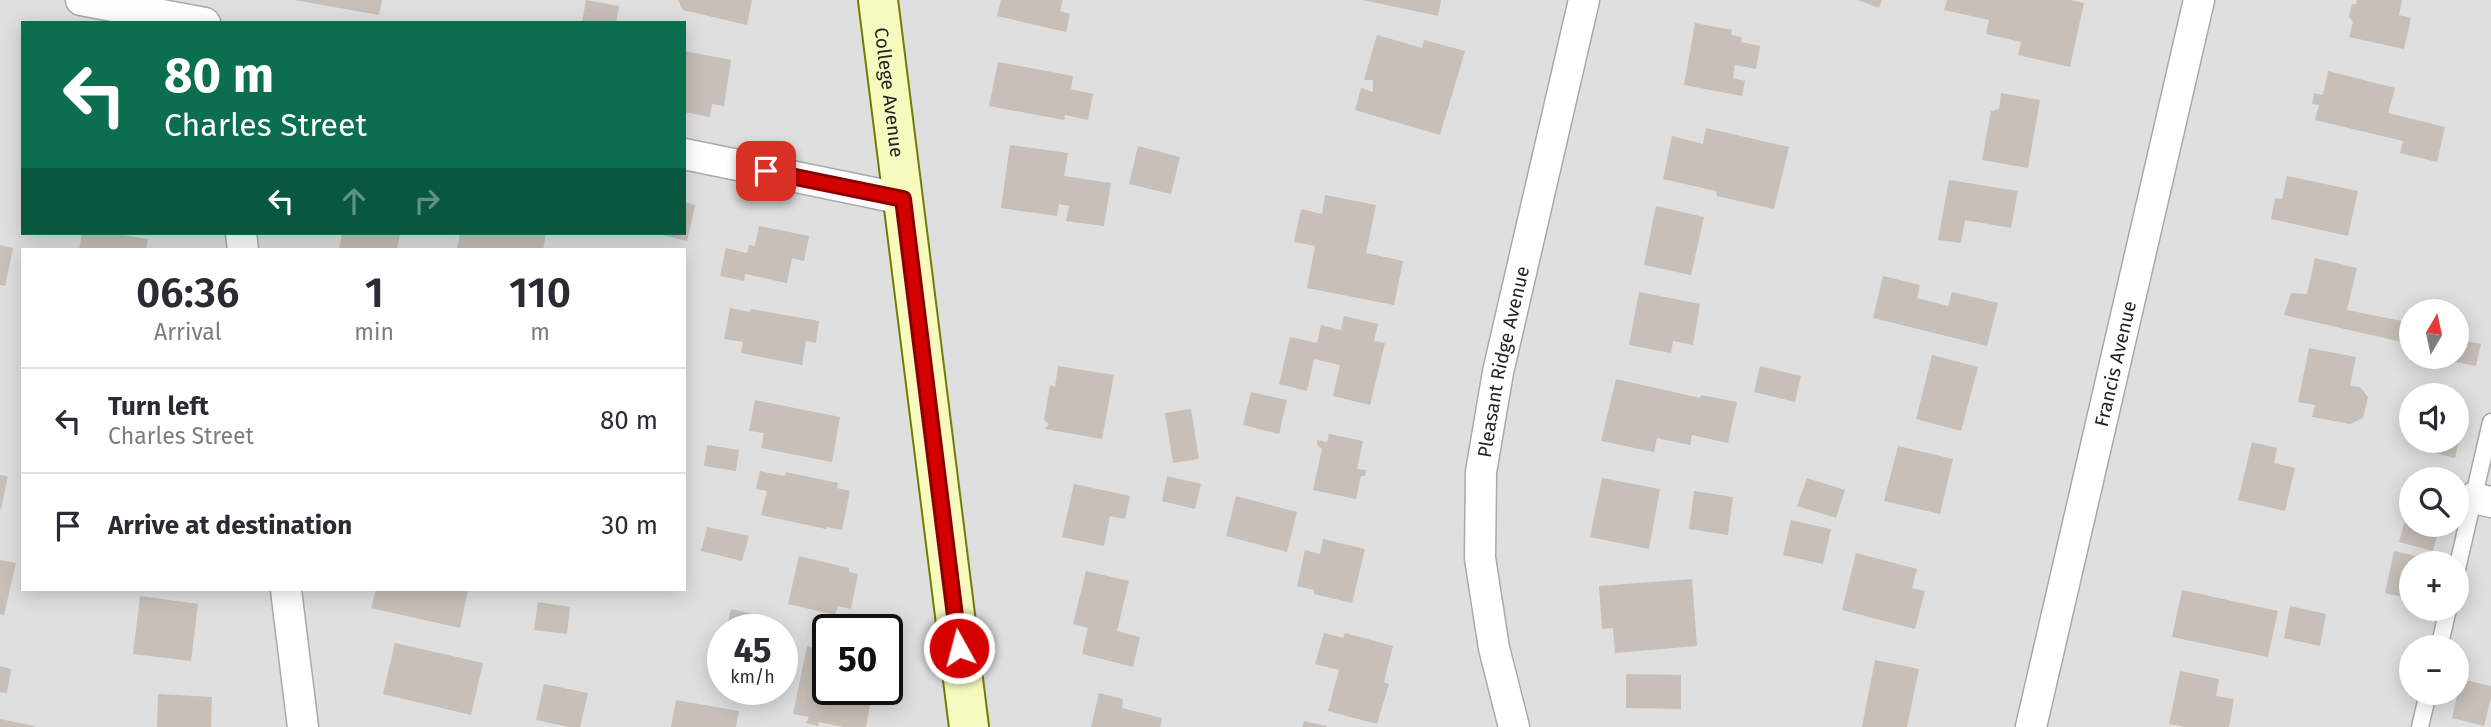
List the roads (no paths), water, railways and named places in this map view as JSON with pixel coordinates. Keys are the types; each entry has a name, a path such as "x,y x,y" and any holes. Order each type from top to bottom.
{"main road":[{"name":"College Avenue","path":"878,0 969,727"}],"street":[{"path":"81,0 194,21"},
{"path":"212,0 215,21"},
{"name":"Pleasant Ridge Avenue","path":"1514,727 1494,648 1480,558 1481,472 1498,372 1584,0"},
{"name":"Francis Avenue","path":"2031,727 2199,0"},
{"path":"686,154 903,199"},
{"path":"286,591 303,727"}],"lane":[{"path":"2464,551 2482,500 2491,422"},
{"path":"2420,727 2425,705"}]}
